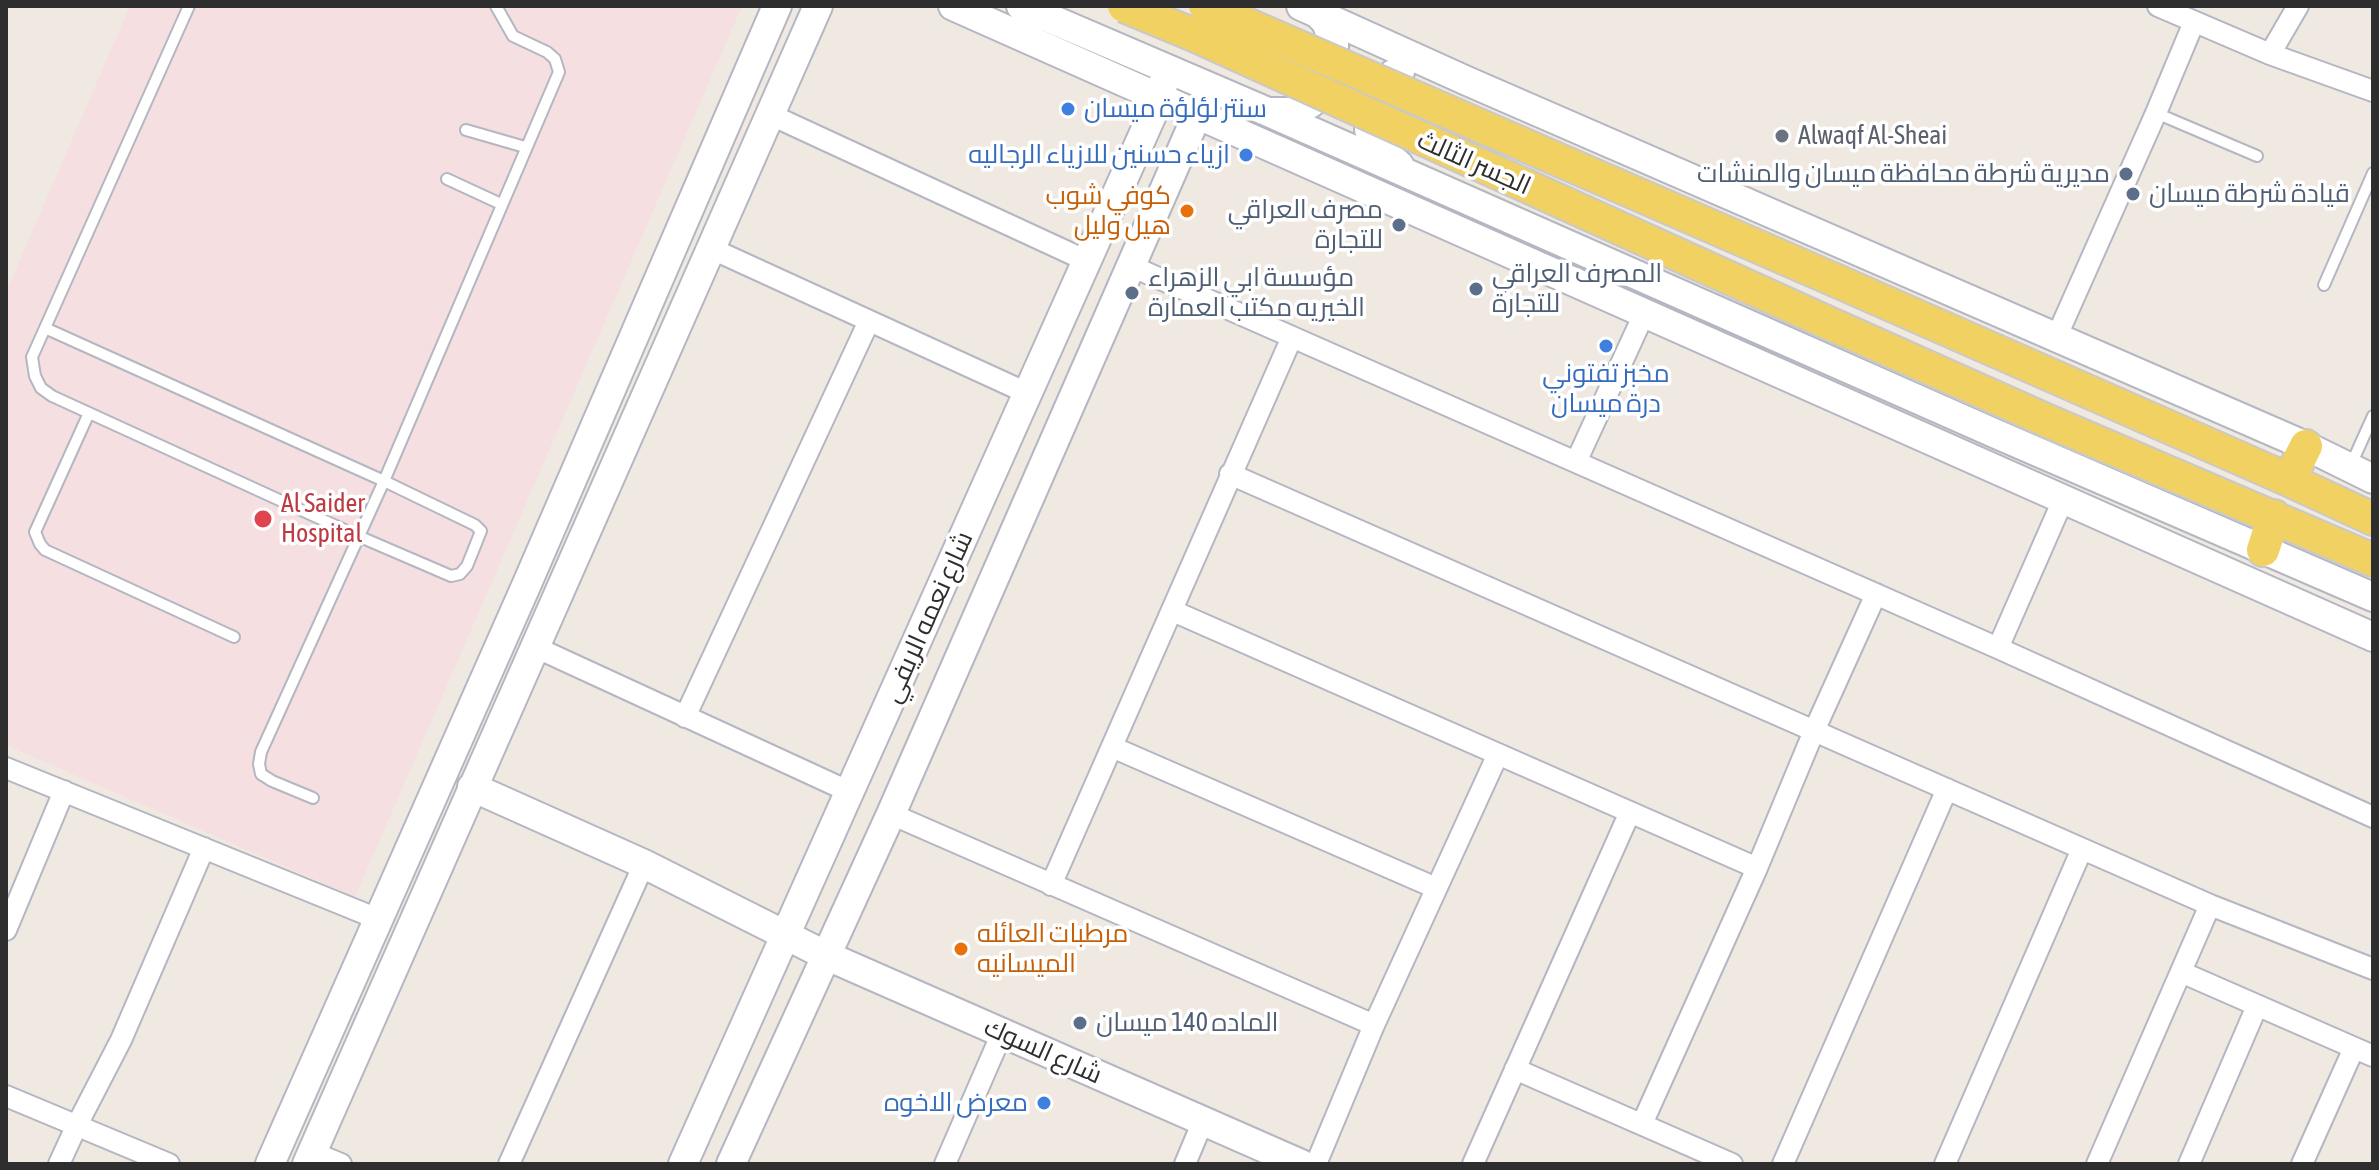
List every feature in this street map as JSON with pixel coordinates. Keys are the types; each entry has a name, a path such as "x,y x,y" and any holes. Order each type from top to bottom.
{"main road":[{"name":"الجسر الثالث","path":"1123,6 1194,35 2048,421 2373,560"},
{"name":"الجسر الثالث","path":"1205,6 2373,519"},
{"path":"2289,480 2306,446"},
{"path":"2263,550 2274,516"}],"street":[{"path":"270,1164 526,586 777,6"},
{"path":"341,1164 310,1158 818,6"},
{"path":"953,6 2373,637"},
{"path":"1021,6 2373,597"},
{"path":"1123,6 1121,24 1125,37 1141,56 1158,66"},
{"path":"2158,6 2270,54 2373,91"},
{"path":"2270,54 2298,6"},
{"path":"1308,9 2306,446 2361,474"},
{"path":"1268,112 1295,112 1311,103 1329,76 1334,44 1326,22 1308,9"},
{"path":"2056,338 2194,22"},
{"name":"شارع نعمه الريفي","path":"683,1164 1160,97 1165,76 1158,66"},
{"path":"1426,182 1402,168 1385,153 1369,130 1369,109 1378,88 1393,74 1415,69 1436,71 1467,81"},
{"name":"شارع نعمه الريفي","path":"731,1164 891,814 1197,115 1208,99 1224,94"},
{"path":"769,114 1087,261"},
{"path":"710,248 1027,393"},
{"path":"1131,266 1998,648 2373,817"},
{"path":"1576,462 1644,314"},
{"path":"685,717 869,321"},
{"path":"1051,885 1292,337"},
{"path":"1981,464 1994,433"},
{"path":"1230,474 2210,905 2373,969"},
{"path":"1998,648 2063,500"},
{"path":"526,586 556,598"},
{"path":"1642,1124 1876,594"},
{"path":"1173,611 1757,868"},
{"path":"535,647 850,792"},
{"path":"1112,747 1436,888"},
{"path":"1316,1164 1374,1025 1498,754"},
{"path":"6,768 378,919"},
{"name":"شارع السوك","path":"472,787 644,864 825,955 1301,1164"},
{"path":"1783,1164 1947,789"},
{"path":"6,930 64,791"},
{"path":"1473,1164 1630,812"},
{"path":"891,814 1374,1025"},
{"path":"59,1164 121,1040 204,848"},
{"path":"1945,1164 2082,849"},
{"path":"509,1164 644,864"},
{"path":"2097,1164 2210,905"},
{"path":"2181,972 2364,1052 2302,1164"},
{"path":"2189,1164 2257,1006"},
{"path":"945,1164 1002,1033"},
{"path":"1515,1069 1732,1164"},
{"path":"6,1096 169,1164"},
{"path":"1185,1164 1203,1121"}],"lane":[{"path":"45,328 475,525 481,531 467,566 460,574 451,576 358,536 52,396 41,388 35,376 32,363 45,328 189,6"},
{"path":"313,798 261,774 261,752 384,481 559,72 555,59 547,52 513,36 496,6"},
{"path":"2156,113 2257,156"},
{"path":"466,130 525,147"},
{"path":"2324,285 2373,173"},
{"path":"447,179 501,204"},
{"path":"89,413 35,532 36,538 45,550 234,637"},
{"path":"2361,474 2373,416"}],"shaded area":[{"name":"ِAl Saider Hospital","path":"130,6 742,6 355,897 6,745 6,292"}],"place":[{"name":"سنتر لؤلؤة ميسان","path":"1068,109"},
{"name":"Alwaqf Al-Sheai","path":"1782,136"},
{"name":"ازياء حسنين للازياء الرجاليه","path":"1246,155"},
{"name":"مديرية شرطة محافظة ميسان والمنشات","path":"2126,174"},
{"name":"قيادة شرطة ميسان","path":"2133,194"},
{"name":"كوفي شوب هيل وليل","path":"1187,211"},
{"name":"مصرف العراقي للتجارة","path":"1399,225"},
{"name":"المصرف العراقي للتجارة","path":"1476,289"},
{"name":"مؤسسة ابي الزهراء الخيريه مكتب العمارة","path":"1132,293"},
{"name":"مخبز تفتوني درة ميسان","path":"1606,346"},
{"name":"ِAl Saider Hospital","path":"263,519"},
{"name":"مرطبات العائله الميسانيه","path":"961,949"},
{"name":"الماده 140 ميسان","path":"1080,1023"},
{"name":"معرض الاخوه","path":"1044,1103"}]}
